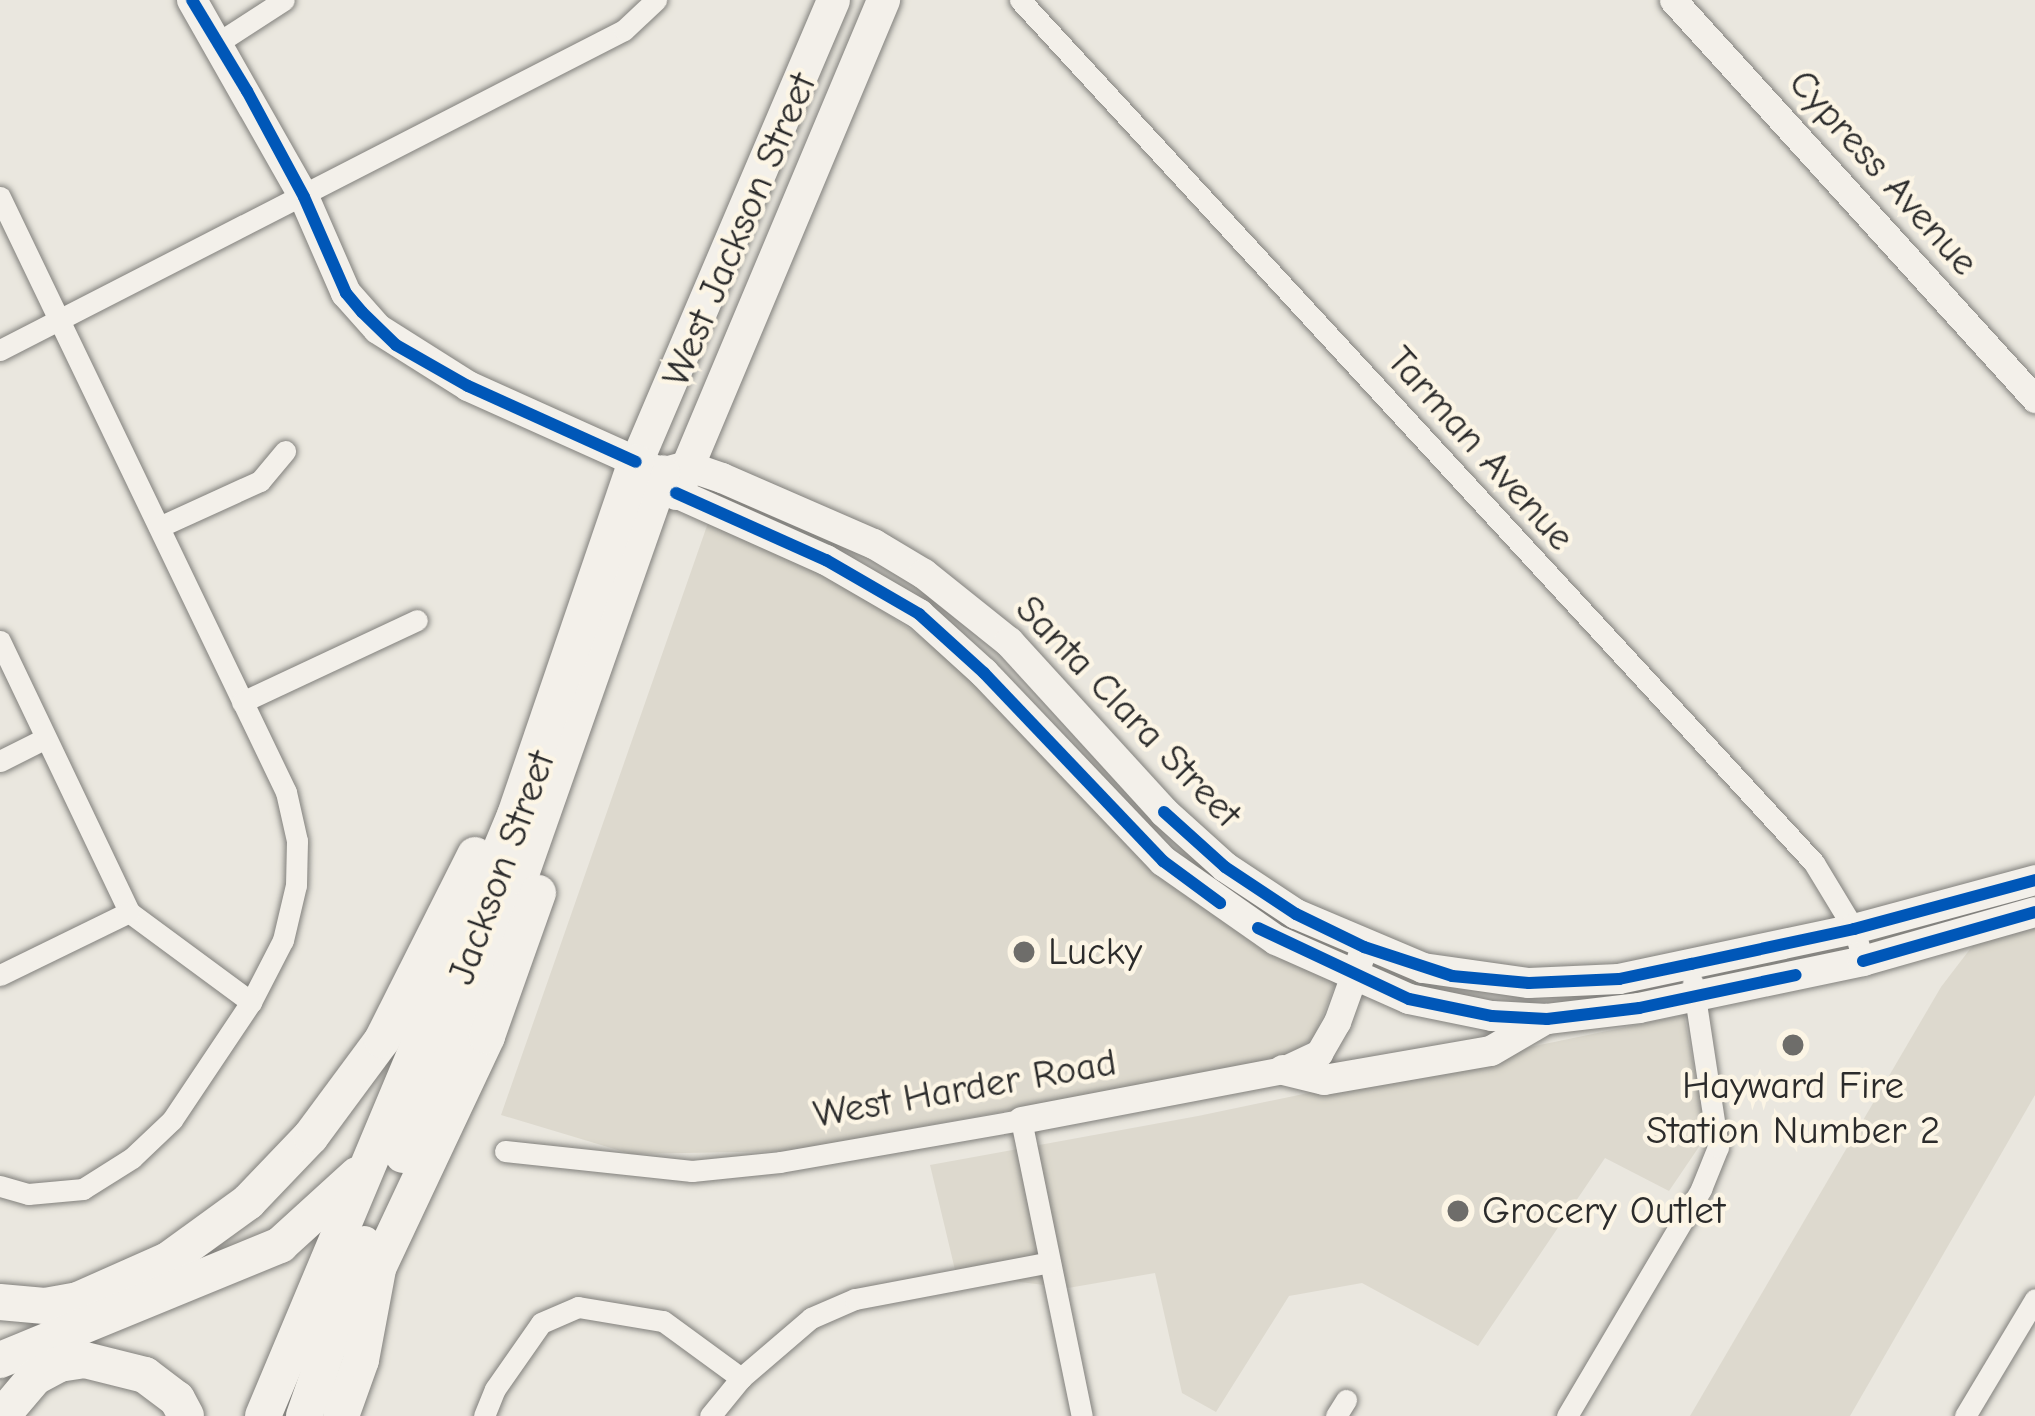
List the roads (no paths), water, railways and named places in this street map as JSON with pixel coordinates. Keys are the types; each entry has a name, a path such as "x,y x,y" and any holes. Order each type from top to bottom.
{"highway":[{"name":"Jackson Street","path":"263,1416 379,1150 518,796 665,473"},
{"name":"Jackson Street","path":"380,1260 487,1036 665,473"},
{"path":"304,1416 346,1285 520,877 665,473"},
{"path":"0,1302 45,1306 78,1300 168,1259 248,1202 311,1136 382,1040 499,808 518,796"},
{"path":"0,1360 280,1245 322,1211 379,1150"},
{"path":"315,1416 380,1260"},
{"path":"341,1416 362,1360 380,1260"},
{"path":"2,1416 16,1394 58,1364 104,1361 145,1375 177,1399 186,1416"}],"main road":[{"name":"Santa Clara Street","path":"192,0 304,197 346,293 392,341 483,394 665,473 874,544 924,574 1009,642 1164,812 1226,867 1296,914 1364,946 1452,976 1529,983 1619,979 1691,964"},
{"name":"West Jackson Street","path":"665,473 833,0"},
{"name":"West Jackson Street","path":"665,473 883,0"},
{"name":"Santa Clara Street","path":"665,473 919,614 984,673 1163,861 1276,940 1352,977 1449,1009 1546,1019 1695,997"},
{"path":"1691,964 1854,929 2035,880"},
{"path":"1695,997 1863,962 2035,912"},
{"path":"1759,950 1765,982"},
{"path":"1282,1070 1324,1080 1491,1051 1546,1019"}],"street":[{"path":"219,42 284,0"},
{"path":"0,350 624,30 656,0"},
{"name":"Tarman Avenue","path":"1020,0 1814,863 1854,929 1863,962"},
{"name":"Cypress Avenue","path":"1673,0 2035,399"},
{"path":"0,197 286,792 297,841 296,885 283,940 251,1002 172,1120 132,1158 83,1189 28,1194 0,1186"},
{"path":"159,527 260,481 285,451"},
{"path":"242,702 417,620"},
{"path":"0,641 129,912 251,1002"},
{"path":"0,761 46,738"},
{"path":"0,975 129,912"},
{"name":"West Harder Road","path":"505,1150 692,1171 802,1159 1282,1070 1319,1053 1337,1022 1364,946"},
{"path":"1567,1416 1701,1189 1718,1147 1691,964"},
{"path":"1021,1120 1082,1416"},
{"path":"710,1416 740,1378 811,1318 854,1299 1050,1262"},
{"path":"1965,1416 2035,1299"},
{"path":"484,1416 531,1334 541,1323 578,1307 663,1321 740,1378"}],"place":[{"name":"Lucky","path":"1024,952"},
{"name":"Hayward Fire Station Number 2","path":"1793,1045"},
{"name":"Grocery Outlet","path":"1458,1211"}]}
